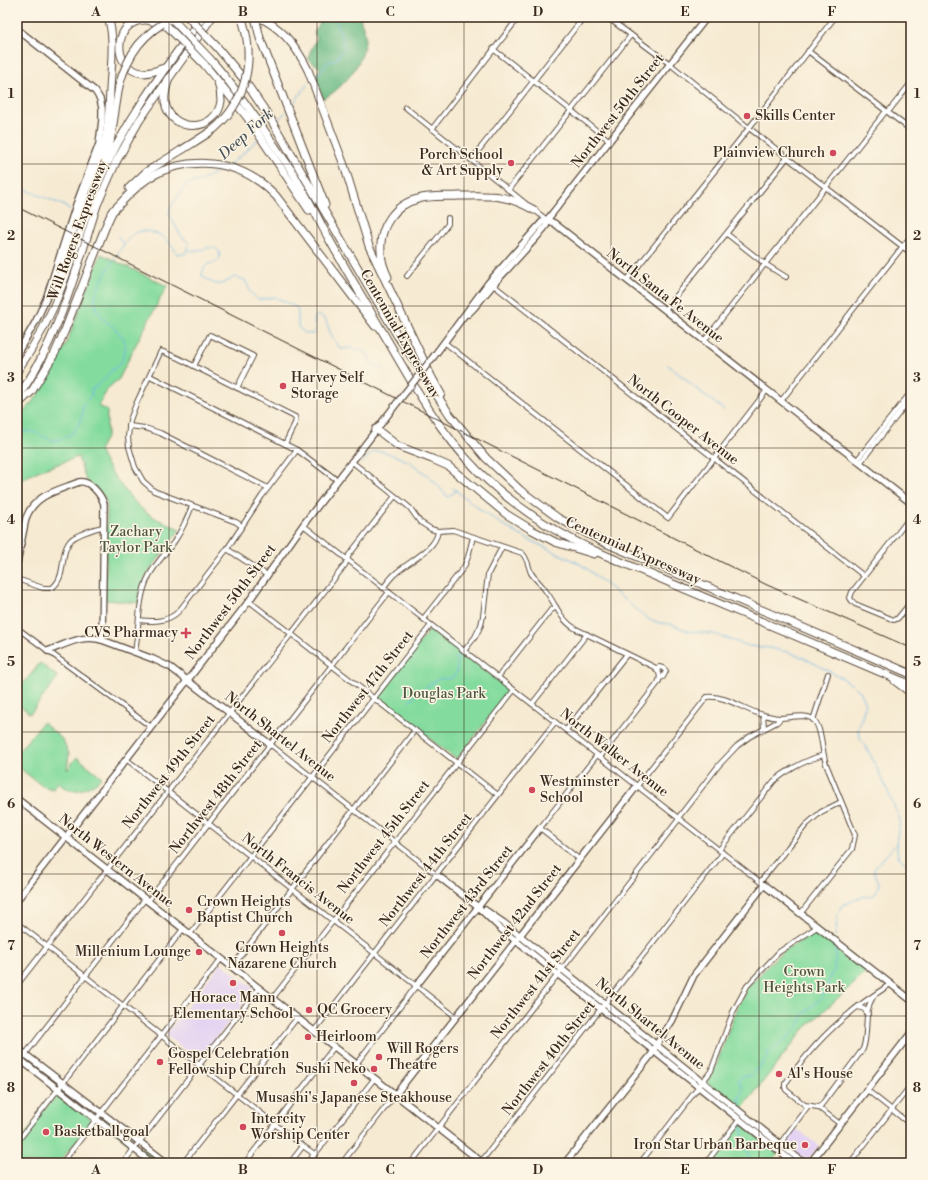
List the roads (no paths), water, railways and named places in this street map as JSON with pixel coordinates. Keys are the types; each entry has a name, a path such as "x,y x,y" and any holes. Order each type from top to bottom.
{"highway":[{"path":"52,309 66,253 105,140 113,48 108,17"},
{"path":"157,17 204,64 247,117 270,154 330,240"},
{"path":"188,17 217,47 242,77 262,105 333,226"},
{"name":"Will Rogers Expressway","path":"17,371 34,344 52,309 63,284 97,186 116,146 167,67 203,17"},
{"name":"Will Rogers Expressway","path":"17,398 33,374 54,330 67,297 98,205 116,162 139,120 212,17"},
{"path":"255,17 260,38 333,226"},
{"path":"258,17 282,33 297,50 308,70 344,165 369,246 432,378 459,426"},
{"path":"97,186 110,143 119,86 124,70 136,48 144,38 154,29 172,18 231,83 253,113 297,179 330,240"},
{"path":"17,405 32,390 55,353 111,213 121,198 136,180 159,163 205,136 215,128 228,114 239,96 245,81 249,59 247,34 242,19"},
{"path":"167,67 150,73 139,72 124,62 119,48 120,40 123,34 128,27 134,23 142,20 150,20 168,27"},
{"path":"169,77 165,96 166,108 172,117 179,123 193,126 207,122 218,110 221,100 218,80"},
{"path":"111,213 138,186 151,177 178,166 194,163 207,163 231,168 249,175 264,185 276,196 394,351"},
{"path":"408,328 385,270 380,250 384,228 397,210 410,201 422,198 484,196 509,199 524,204 534,210"},
{"name":"Centennial Expressway","path":"333,226 396,335 441,403 486,458 509,481 544,508 574,528 601,541 911,674"},
{"name":"Centennial Expressway","path":"330,240 426,406 443,430 478,470 499,490 529,513 556,530 594,550 911,685"},
{"path":"378,427 398,446 448,466 506,514 537,533 555,542 635,567"},
{"path":"884,673 911,693"}],"street":[{"path":"432,129 519,17"},
{"path":"471,160 584,17"},
{"path":"607,17 670,64 787,158 911,253"},
{"name":"Northwest 50th Street","path":"17,900 249,601 303,525 463,318 470,305 491,283 542,222 547,220 707,17"},
{"path":"627,280 749,128 835,17"},
{"path":"17,28 92,88 100,99 102,108 99,144 76,205 46,299 17,354"},
{"path":"508,190 631,34"},
{"path":"493,50 610,141"},
{"path":"808,51 911,130"},
{"path":"704,341 826,187 911,83"},
{"name":"North Santa Fe Avenue","path":"405,108 508,190 547,220 554,223 911,503"},
{"path":"665,310 787,158"},
{"path":"407,276 448,224 448,218"},
{"path":"727,234 765,264 786,277"},
{"path":"781,401 911,236"},
{"name":"North Cooper Avenue","path":"491,283 864,576"},
{"path":"194,366 210,335 253,356 237,388"},
{"path":"444,342 668,518 767,390"},
{"path":"242,526 236,522 154,491 143,480 135,467 129,447 129,426 134,408 162,352 194,366 292,416 296,419 295,423 285,444"},
{"path":"150,376 297,450 337,480"},
{"path":"858,462 911,392"},
{"path":"858,462 911,398"},
{"path":"129,426 153,430 268,488"},
{"path":"140,620 156,621 176,614 227,549 268,488 297,450"},
{"path":"351,461 407,506 422,525 438,531 453,530 524,555 533,575 546,590 567,623 656,669 659,672 660,678"},
{"path":"17,563 26,518 31,507 44,496 79,482 83,481 87,483 103,500 105,509 102,640"},
{"name":"Northwest 49th Street","path":"17,985 345,565 349,555 395,496"},
{"path":"135,652 142,594 149,576 180,533 192,506"},
{"path":"911,516 864,576 851,594 850,598 855,604 893,619 900,617 911,602"},
{"name":"North Walker Avenue","path":"303,525 911,1000"},
{"path":"17,579 43,588 52,588 59,582 65,551 69,542 77,536 99,527 104,527"},
{"path":"383,588 397,572 430,547 436,539 438,531"},
{"name":"Northwest 47th Street","path":"423,619 466,564 473,537"},
{"path":"464,651 475,637 481,625 488,574 502,547"},
{"path":"227,549 267,576"},
{"name":"Northwest 48th Street","path":"18,1062 85,976 209,824 389,592"},
{"path":"249,601 498,795"},
{"path":"498,677 550,611 556,607"},
{"name":"Northwest 47th Street","path":"190,934 431,625"},
{"path":"17,628 151,727"},
{"path":"532,704 587,634"},
{"name":"North Shartel Avenue","path":"48,651 82,638 94,638 166,664 437,874 478,907 497,926 699,1087 738,1120 794,1163"},
{"path":"566,730 627,654"},
{"path":"656,669 658,667 663,668 666,671 663,677 660,678"},
{"path":"813,720 828,674"},
{"name":"Northwest 43rd Street","path":"356,1064 540,828 658,683 660,678"},
{"name":"Northwest 45th Street","path":"272,999 514,690"},
{"name":"Northwest 42nd Street","path":"342,1163 707,697 713,696 722,698 763,715"},
{"path":"764,728 763,715 781,718 806,717 813,720 820,729 823,755 855,835 852,849 800,914"},
{"name":"Northwest 41st Street","path":"411,1163 719,765 736,746 764,728 777,722 781,718"},
{"name":"Northwest 44th Street","path":"314,1031 555,722"},
{"path":"232,967 415,730"},
{"name":"Northwest 40th Street","path":"482,1163 774,781 785,772 801,763 823,755"},
{"name":"North Francis Avenue","path":"126,759 456,1017"},
{"name":"North Western Avenue","path":"17,799 482,1163"},
{"path":"565,1163 653,1051 672,1021 694,975 806,824 821,812 841,802"},
{"path":"540,828 579,859"},
{"name":"North Shartel Avenue","path":"478,907 499,919 804,1163"},
{"path":"17,922 313,1153 312,1158"},
{"path":"640,1163 703,1082 713,1066 733,1012 747,986 779,952 817,927"},
{"path":"17,1142 183,929"},
{"path":"62,1163 221,959"},
{"path":"840,1124 819,1108 815,1106 808,1106 787,1091 785,1088 786,1083 814,1047 832,1029 858,1007 890,984"},
{"path":"122,1163 140,1142 259,988"},
{"path":"819,1108 863,1049 871,1000 876,994"},
{"path":"858,1007 864,1009 868,1014"},
{"path":"183,1163 297,1018"},
{"path":"810,1163 911,1033"},
{"path":"245,1163 334,1047"},
{"path":"17,1048 167,1163"},
{"path":"18,1062 58,1089 152,1163"},
{"path":"308,1163 374,1079"},
{"path":"850,1163 911,1086"},
{"path":"867,1090 911,1125"},
{"path":"776,1149 808,1106"},
{"path":"706,1163 738,1120"},
{"path":"290,1163 303,1146"},
{"path":"312,1158 319,1163"}],"waterway":[{"name":"Deep Fork","path":"314,77 319,74 327,63 338,58 339,54 345,49 335,17"},
{"name":"Deep Fork","path":"290,108 309,82"},
{"name":"Deep Fork","path":"276,122 286,112"},
{"name":"Deep Fork","path":"230,164 259,138"},
{"name":"Deep Fork","path":"17,435 22,432 31,431 48,439 57,440 64,438 77,428 81,419 83,404 91,396 92,389 121,363 124,354 125,345 123,338 119,332 101,316 95,299 96,293 110,265 128,239 133,234 141,231 146,231 164,238 169,242 177,254 187,252 189,243 181,236 169,214 172,204 186,184 200,181 222,169"},
{"path":"17,186 63,205 70,210"},
{"path":"118,236 124,245"},
{"path":"188,249 194,251 211,248 217,249 220,259 208,264 204,268 202,276 218,284 221,284 234,277 245,280 251,293 258,300 275,297 296,307 298,311 298,327 305,333 313,334 315,330 314,318 318,315 325,319 333,339 341,349 351,348 365,351 372,364 382,367 384,372"},
{"path":"668,365 724,410"},
{"path":"361,463 373,452 380,451 388,453 410,462 430,477 448,497 456,491"},
{"path":"453,488 474,505 508,528 586,568 648,619 660,623 671,624 688,631 714,634 749,646 770,648 788,652 802,657 844,679 860,691 865,701 858,731 860,738 871,756 900,820 896,843 898,856 911,867"},
{"path":"454,659 462,650"},
{"path":"457,663 458,656"},
{"path":"409,701 438,679 452,678 456,673 457,665"},
{"path":"835,937 838,914 841,906 864,896 870,897 874,895 877,891 879,883 874,869 896,844"},
{"path":"739,1107 739,1096 742,1094 742,1090 738,1080 741,1077 753,1075 755,1070 760,1068 768,1057 768,1052 789,1036 799,1025 806,1011 823,997 821,994 826,991 830,976 835,969 834,966 836,955 834,944"},
{"path":"741,1125 744,1144 751,1163"}],"railway":[{"path":"17,207 767,585 911,648"}],"place":[{"name":"Skills Center","path":"747,116"},
{"name":"Plainview Church","path":"833,153"},
{"name":"Porch School & Art Supply","path":"511,163"},
{"name":"Harvey Self Storage","path":"283,386"},
{"name":"CVS Pharmacy","path":"186,633"},
{"name":"Westminster School","path":"532,790"},
{"name":"Crown Heights Baptist Church","path":"189,910"},
{"name":"Crown Heights Nazarene Church","path":"282,933"},
{"name":"Millenium Lounge","path":"199,952"},
{"name":"Horace Mann Elementary School","path":"233,983"},
{"name":"QC Grocery","path":"309,1010"},
{"name":"Heirloom","path":"308,1037"},
{"name":"Will Rogers Theatre","path":"379,1057"},
{"name":"Gospel Celebration Fellowship Church","path":"160,1062"},
{"name":"Sushi Neko","path":"374,1069"},
{"name":"Al's House","path":"779,1074"},
{"name":"Musashi's Japanese Steakhouse","path":"354,1083"},
{"name":"Intercity Worship Center","path":"243,1127"},
{"name":"Basketball goal","path":"46,1132"},
{"name":"Iron Star Urban Barbeque","path":"805,1145"}],"park label":[{"name":"Zachary Taylor Park","path":"136,540"},
{"name":"Douglas Park","path":"444,694"},
{"name":"Crown Heights Park","path":"804,980"}]}
